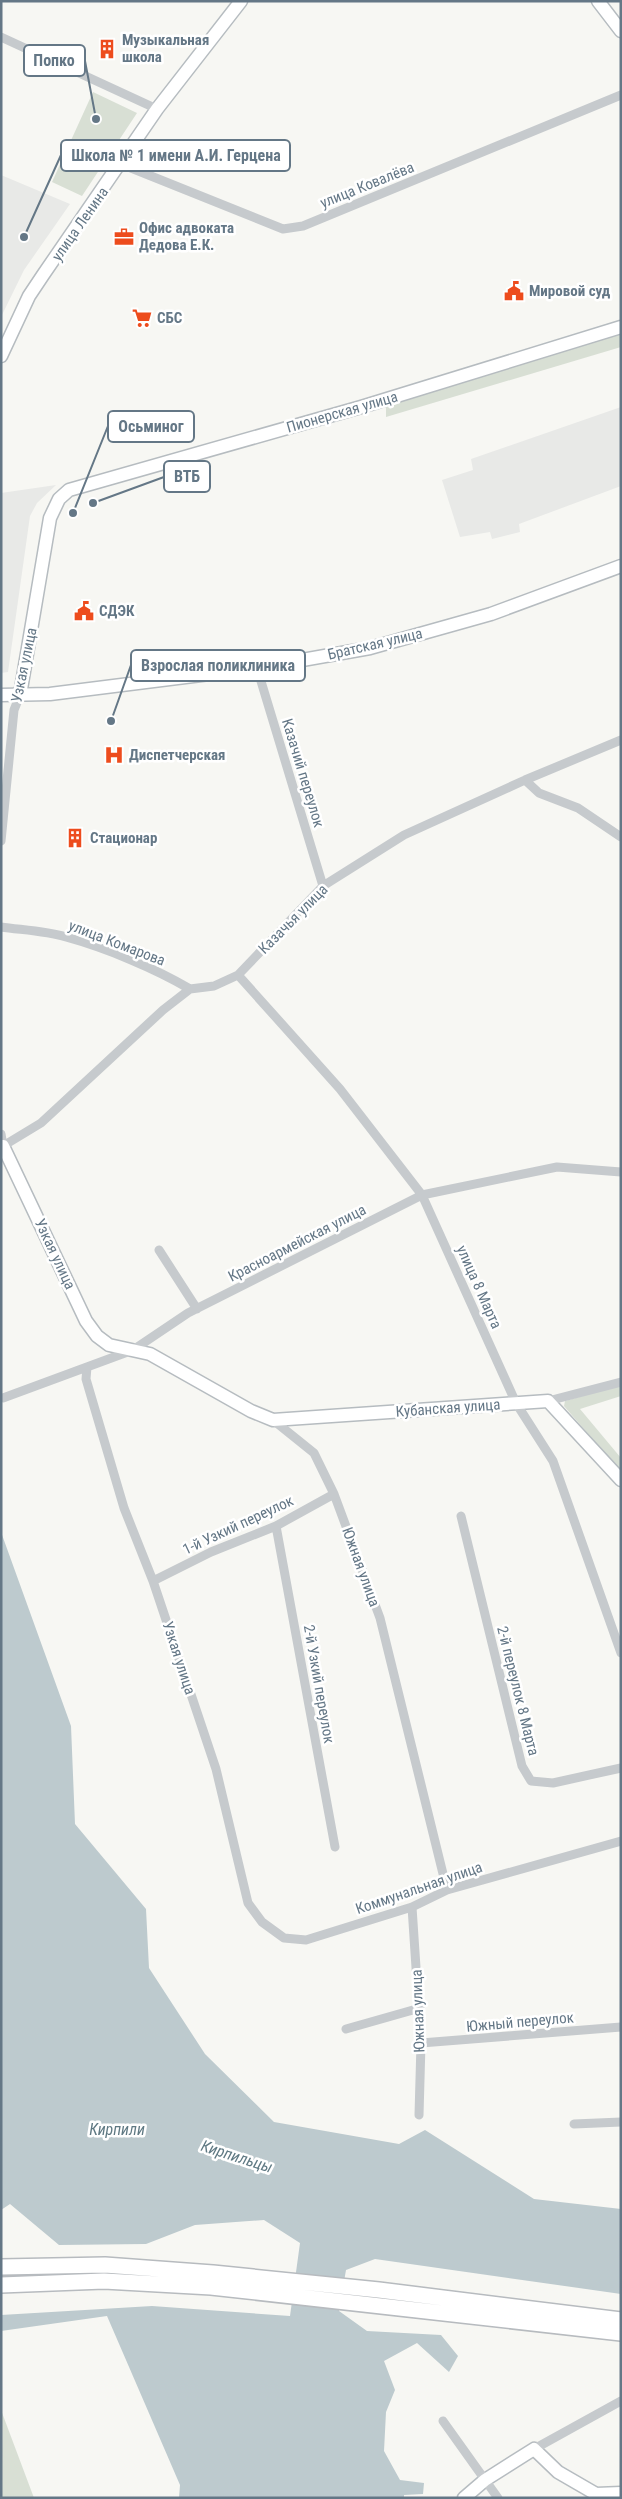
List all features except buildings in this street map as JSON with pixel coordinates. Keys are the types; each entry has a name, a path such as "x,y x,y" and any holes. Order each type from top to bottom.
{"main road":[{"name":"улица Ленина","path":"1,356 29,296 157,109 241,1"},
{"path":"598,1 621,30"},
{"name":"Пионерская улица","path":"64,494 77,486 353,409 621,327"},
{"name":"Узкая улица","path":"20,695 50,518 54,506 64,494"},
{"name":"Братская улица","path":"1,695 84,690 257,668 380,645 491,614 621,566"},
{"name":"Узкая улица","path":"2,1142 86,1320 102,1341 133,1350"},
{"name":"Южная улица","path":"133,1350 150,1354 252,1411 273,1420"},
{"path":"548,1401 621,1480"},
{"name":"Кубанская улица","path":"273,1420 548,1401"},
{"path":"1,2267 105,2265 286,2288 621,2320"},
{"path":"1,2285 104,2281 211,2287 286,2288"},
{"path":"378,2297 621,2333"},
{"path":"464,2498 485,2480 534,2449 558,2472 596,2494 621,2493"}],"street":[{"path":"1,37 157,109"},
{"name":"улица Ковалёва","path":"121,164 283,229 303,226 621,95"},
{"name":"Казачий переулок","path":"257,668 323,886"},
{"name":"Узкая улица","path":"1,841 14,710 20,695"},
{"name":"Казачья улица","path":"190,989 214,986 238,975 323,886 404,835 525,780 621,740"},
{"path":"525,780 540,792 578,808 621,837"},
{"name":"улица Комарова","path":"1,927 64,936 103,950 190,989"},
{"name":"улица 8 Марта","path":"238,975 340,1089 422,1195 516,1403 553,1461 621,1653"},
{"path":"2,1142 41,1123 163,1010 190,989"},
{"name":"Красноармейская улица","path":"3,1398 133,1350 197,1309 422,1195 558,1167 621,1172"},
{"path":"160,1250 197,1309"},
{"name":"Узкая улица","path":"87,1367 86,1379 124,1508 153,1580 216,1768 248,1903 262,1922 284,1938"},
{"name":"Кубанская улица","path":"548,1401 621,1382"},
{"name":"Южная улица","path":"273,1420 314,1453 334,1494 380,1618 447,1890"},
{"name":"1-й Узкий переулок","path":"153,1580 211,1552 276,1526 334,1494"},
{"name":"2-й переулок 8 Марта","path":"461,1516 522,1766 526,1774 531,1781 553,1783 621,1768"},
{"name":"2-й Узкий переулок","path":"276,1526 335,1846"},
{"name":"Коммунальная улица","path":"284,1938 306,1940 412,1907 447,1890 621,1842"},
{"name":"Южная улица","path":"412,1907 420,2008 419,2115"},
{"path":"346,2030 420,2008"},
{"name":"Южный переулок","path":"421,2043 621,2027"},
{"path":"574,2124 621,2122"},
{"path":"534,2449 621,2401"},
{"path":"443,2421 498,2498"}],"shaded area":[{"path":"93,92 137,113 82,196 52,182"},
{"path":"1,175 70,204 24,270 1,317"},
{"path":"621,332 621,347 386,417 386,405"},
{"path":"621,407 621,486 519,524 520,532 492,539 490,532 460,537 442,480 473,470 471,459"},
{"path":"56,485 37,503 30,516 8,672 1,673 1,493"},
{"path":"621,1385 621,1396 580,1409 621,1458 621,1472 564,1406 565,1401"},
{"path":"1,2410 34,2498 1,2498"}],"water":[{"name":"Кирпили","path":"1,1532 71,1726 75,1824 146,1909 149,1968 205,2054 274,2122 399,2144 425,2130 534,2199 621,2209 621,2294 375,2259 346,2270 339,2311 367,2331 441,2335 458,2356 449,2372 417,2343 384,2361 395,2390 386,2412 384,2451 400,2480 424,2483 423,2494 404,2495 404,2498 179,2498 180,2485 107,2316 1,2331 1,2315 152,2306 290,2316 300,2243 264,2220 195,2225 146,2244 59,2245 10,2204 1,2210"}],"place":[{"name":"Музыкальная школа","path":"107,49"},
{"name":"Попко","path":"96,119"},
{"name":"Школа № 1 имени А.И. Герцена","path":"24,237"},
{"name":"Офис адвоката Дедова Е.К.","path":"124,237"},
{"name":"Мировой суд","path":"514,291"},
{"name":"СБС","path":"142,318"},
{"name":"ВТБ","path":"93,503"},
{"name":"Осьминог","path":"73,513"},
{"name":"СДЭК","path":"84,611"},
{"name":"Взрослая поликлиника","path":"111,721"},
{"name":"Диспетчерская","path":"114,755"},
{"name":"Стационар","path":"75,838"}],"water label":[{"name":"Кирпильцы","path":"237,2156"}]}
